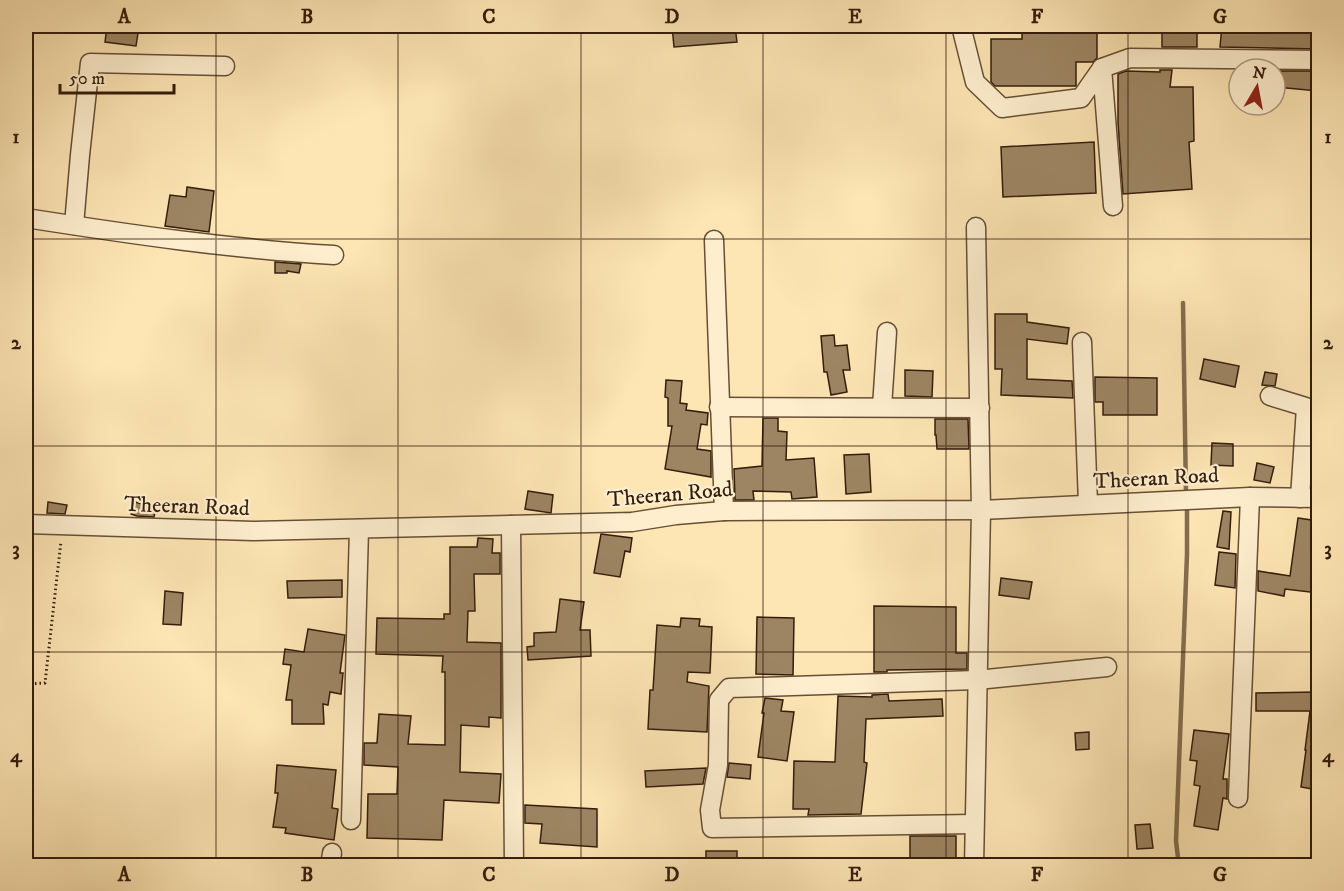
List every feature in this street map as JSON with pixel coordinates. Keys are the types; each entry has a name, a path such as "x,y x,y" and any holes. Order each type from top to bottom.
{"street":[{"path":"961,26 975,82 1002,108 1081,98 1102,68 1130,58 1318,60"},
{"path":"74,225 90,63 225,66"},
{"path":"1102,68 1113,206"},
{"path":"26,218 232,247 333,255"},
{"path":"974,866 981,510 976,227"},
{"path":"714,240 724,511"},
{"path":"882,407 887,332"},
{"path":"1082,342 1088,504"},
{"path":"1270,396 1306,407 1309,498"},
{"path":"719,407 980,408"},
{"path":"1238,798 1250,496"},
{"name":"Theeran Road","path":"26,524 253,531 359,529 632,522 724,511 981,510 1250,496 1309,498"},
{"path":"511,525 514,866"},
{"path":"351,820 359,529"},
{"path":"974,824 712,828 710,810 718,765 719,700 729,688 977,680 1107,667"}],"path":[{"path":"26,684 45,683 62,525"}],"building":[{"path":"107,26 129,26 128,32 138,33 136,46 105,42"},
{"path":"672,26 735,26 737,42 674,47"},
{"path":"1022,26 1097,26 1097,58 1093,62 1076,62 1076,86 995,86 991,82 991,39 1022,39"},
{"path":"1162,26 1197,26 1197,47 1162,47"},
{"path":"1222,26 1318,26 1318,49 1220,47"},
{"path":"1160,70 1172,70 1170,87 1193,87 1194,141 1189,142 1192,189 1123,194 1118,123 1118,74 1126,71 1160,72"},
{"path":"1287,71 1318,71 1318,91 1287,88"},
{"path":"1094,142 1096,193 1003,197 1001,147"},
{"path":"187,187 214,191 209,232 165,226 170,195 186,197"},
{"path":"275,262 301,264 299,273 287,271 287,273 275,273"},
{"path":"995,314 1027,314 1027,322 1069,328 1067,344 1027,339 1027,379 1072,381 1073,398 1001,395 1002,369 995,369"},
{"path":"834,335 835,346 847,345 850,370 843,370 847,392 831,395 827,372 824,372 821,336"},
{"path":"1204,359 1239,366 1235,387 1200,379"},
{"path":"905,370 933,371 932,397 905,396"},
{"path":"1265,372 1277,374 1275,386 1262,385"},
{"path":"1095,377 1157,378 1157,415 1103,415 1103,402 1095,402"},
{"path":"666,380 682,381 680,403 687,404 686,410 708,413 707,425 701,424 697,449 711,451 711,477 665,469 672,426 668,426"},
{"path":"763,418 778,418 778,431 787,432 786,460 814,458 817,497 792,499 791,492 753,491 754,500 735,500 734,469 762,466"},
{"path":"935,419 968,419 969,449 937,449"},
{"path":"1212,443 1233,444 1233,466 1211,465"},
{"path":"869,454 871,492 846,494 844,455"},
{"path":"1257,463 1274,467 1270,483 1254,480"},
{"path":"528,491 553,495 551,513 525,509"},
{"path":"48,502 67,505 65,514 47,513"},
{"path":"135,502 156,508 154,517 131,514"},
{"path":"1223,511 1231,512 1229,549 1217,547"},
{"path":"1298,518 1318,521 1318,593 1285,589 1284,596 1258,591 1258,571 1290,576"},
{"path":"601,534 632,538 630,552 625,551 620,577 594,573"},
{"path":"478,538 493,539 492,553 500,553 500,574 474,574 475,611 468,611 467,642 501,643 501,718 489,717 489,727 461,725 460,772 501,774 499,803 444,800 442,840 367,838 368,794 397,794 398,767 364,765 364,743 377,743 379,714 411,716 408,744 445,745 443,656 376,654 377,618 444,619 444,614 450,614 450,547 477,547"},
{"path":"1219,552 1236,554 1235,588 1215,585"},
{"path":"1001,578 1032,582 1029,599 999,595"},
{"path":"342,580 342,597 288,598 287,581"},
{"path":"165,591 183,593 181,625 163,624"},
{"path":"560,599 584,602 580,630 590,630 591,656 528,660 527,647 534,646 534,633 556,632"},
{"path":"874,606 956,607 956,653 967,653 967,669 874,672"},
{"path":"757,617 794,618 793,675 756,674"},
{"path":"681,618 700,619 699,626 712,627 710,673 688,672 687,682 709,686 707,732 648,729 657,625 680,627"},
{"path":"308,629 345,635 340,673 343,673 341,694 330,692 328,705 323,704 324,724 292,724 292,700 286,700 291,665 283,664 285,649 304,652"},
{"path":"1318,692 1318,790 1301,787 1310,711 1256,711 1256,693"},
{"path":"888,694 889,701 942,699 943,716 866,719 864,762 867,763 861,814 808,815 809,809 793,809 794,761 835,762 838,696 872,697 872,695"},
{"path":"765,698 783,700 781,711 794,712 787,761 758,757"},
{"path":"1194,730 1229,734 1223,779 1227,779 1227,799 1223,798 1218,830 1194,826 1200,786 1194,785 1197,761 1190,760"},
{"path":"1089,732 1089,749 1076,750 1075,733"},
{"path":"729,763 751,765 750,779 727,777"},
{"path":"277,765 336,770 332,808 338,809 334,840 285,833 286,828 273,827 278,793 275,793"},
{"path":"706,768 703,784 646,787 645,771"},
{"path":"525,805 597,809 597,847 540,843 542,824 525,823"},
{"path":"1150,824 1153,848 1137,849 1135,825"},
{"path":"910,836 956,836 956,866 910,866"},
{"path":"706,851 737,851 737,866 706,866"}],"waterway":[{"path":"1183,303 1186,495"},
{"path":"1179,866 1176,841 1187,504"}]}
